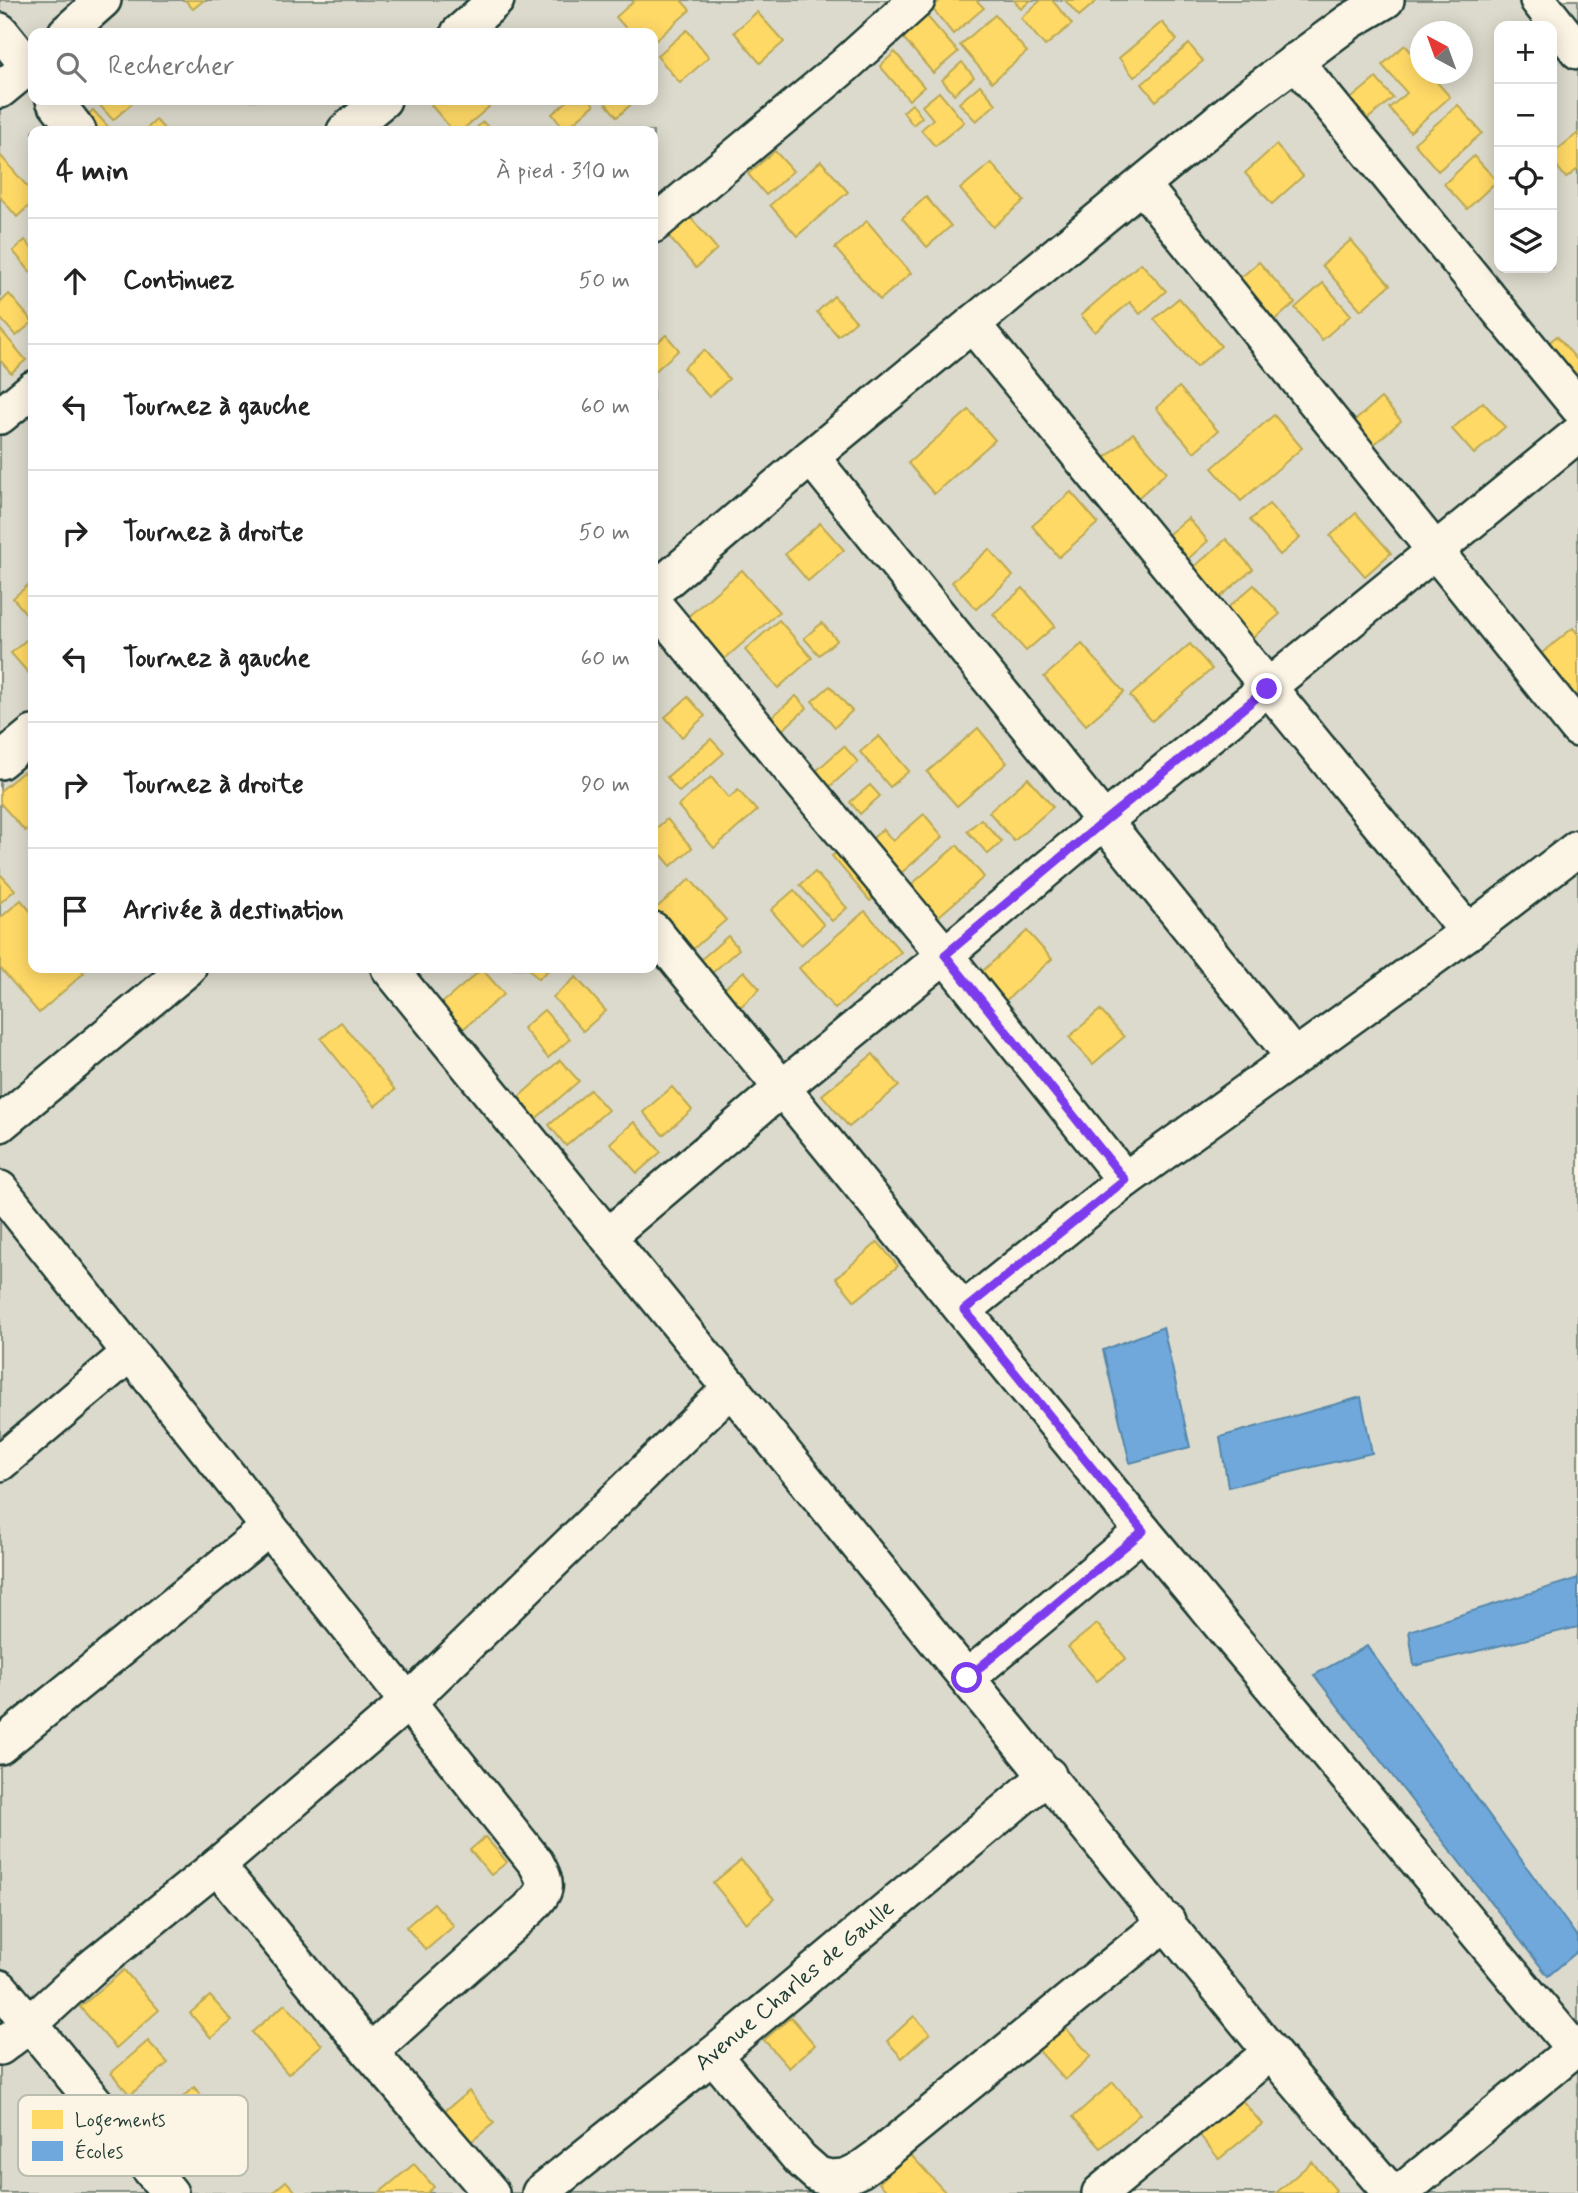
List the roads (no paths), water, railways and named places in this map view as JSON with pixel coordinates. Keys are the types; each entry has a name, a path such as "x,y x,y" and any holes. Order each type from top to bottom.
{"street":[{"path":"72,28 103,0"},
{"path":"465,28 496,0"},
{"path":"658,221 844,66 917,0"},
{"path":"658,588 811,457 1295,61 1384,0"},
{"path":"1538,0 1578,51"},
{"path":"0,31 28,62"},
{"path":"1295,61 1578,407"},
{"path":"0,90 28,70"},
{"path":"58,105 74,126"},
{"path":"351,126 377,105"},
{"path":"1142,186 1578,729"},
{"path":"972,324 1267,689 1468,932"},
{"path":"0,416 28,393"},
{"path":"608,1236 1103,822 1578,434"},
{"path":"811,457 1294,1057"},
{"path":"658,609 945,955 1125,1180"},
{"path":"0,761 28,738"},
{"path":"964,1310 1125,1180 1468,932 1578,848"},
{"path":"658,936 1143,1531 1576,2048 1400,2193"},
{"path":"0,1124 182,973"},
{"path":"393,973 1272,2052 1391,2193"},
{"path":"0,1189 536,1863 546,1887 542,1895 370,2052"},
{"path":"0,1463 130,1353"},
{"path":"0,2047 409,1701 732,1387"},
{"path":"0,1746 269,1528"},
{"path":"967,1678 1143,1531"},
{"name":"Avenue Charles de Gaulle","path":"540,2193 713,2055 1048,1775"},
{"path":"217,1866 370,2052 491,2193"},
{"path":"713,2055 800,2159 818,2175 845,2177 878,2157 1167,1921"},
{"path":"0,1989 88,2095"},
{"path":"1100,2193 1272,2052"},
{"path":"156,2176 170,2193"}]}
